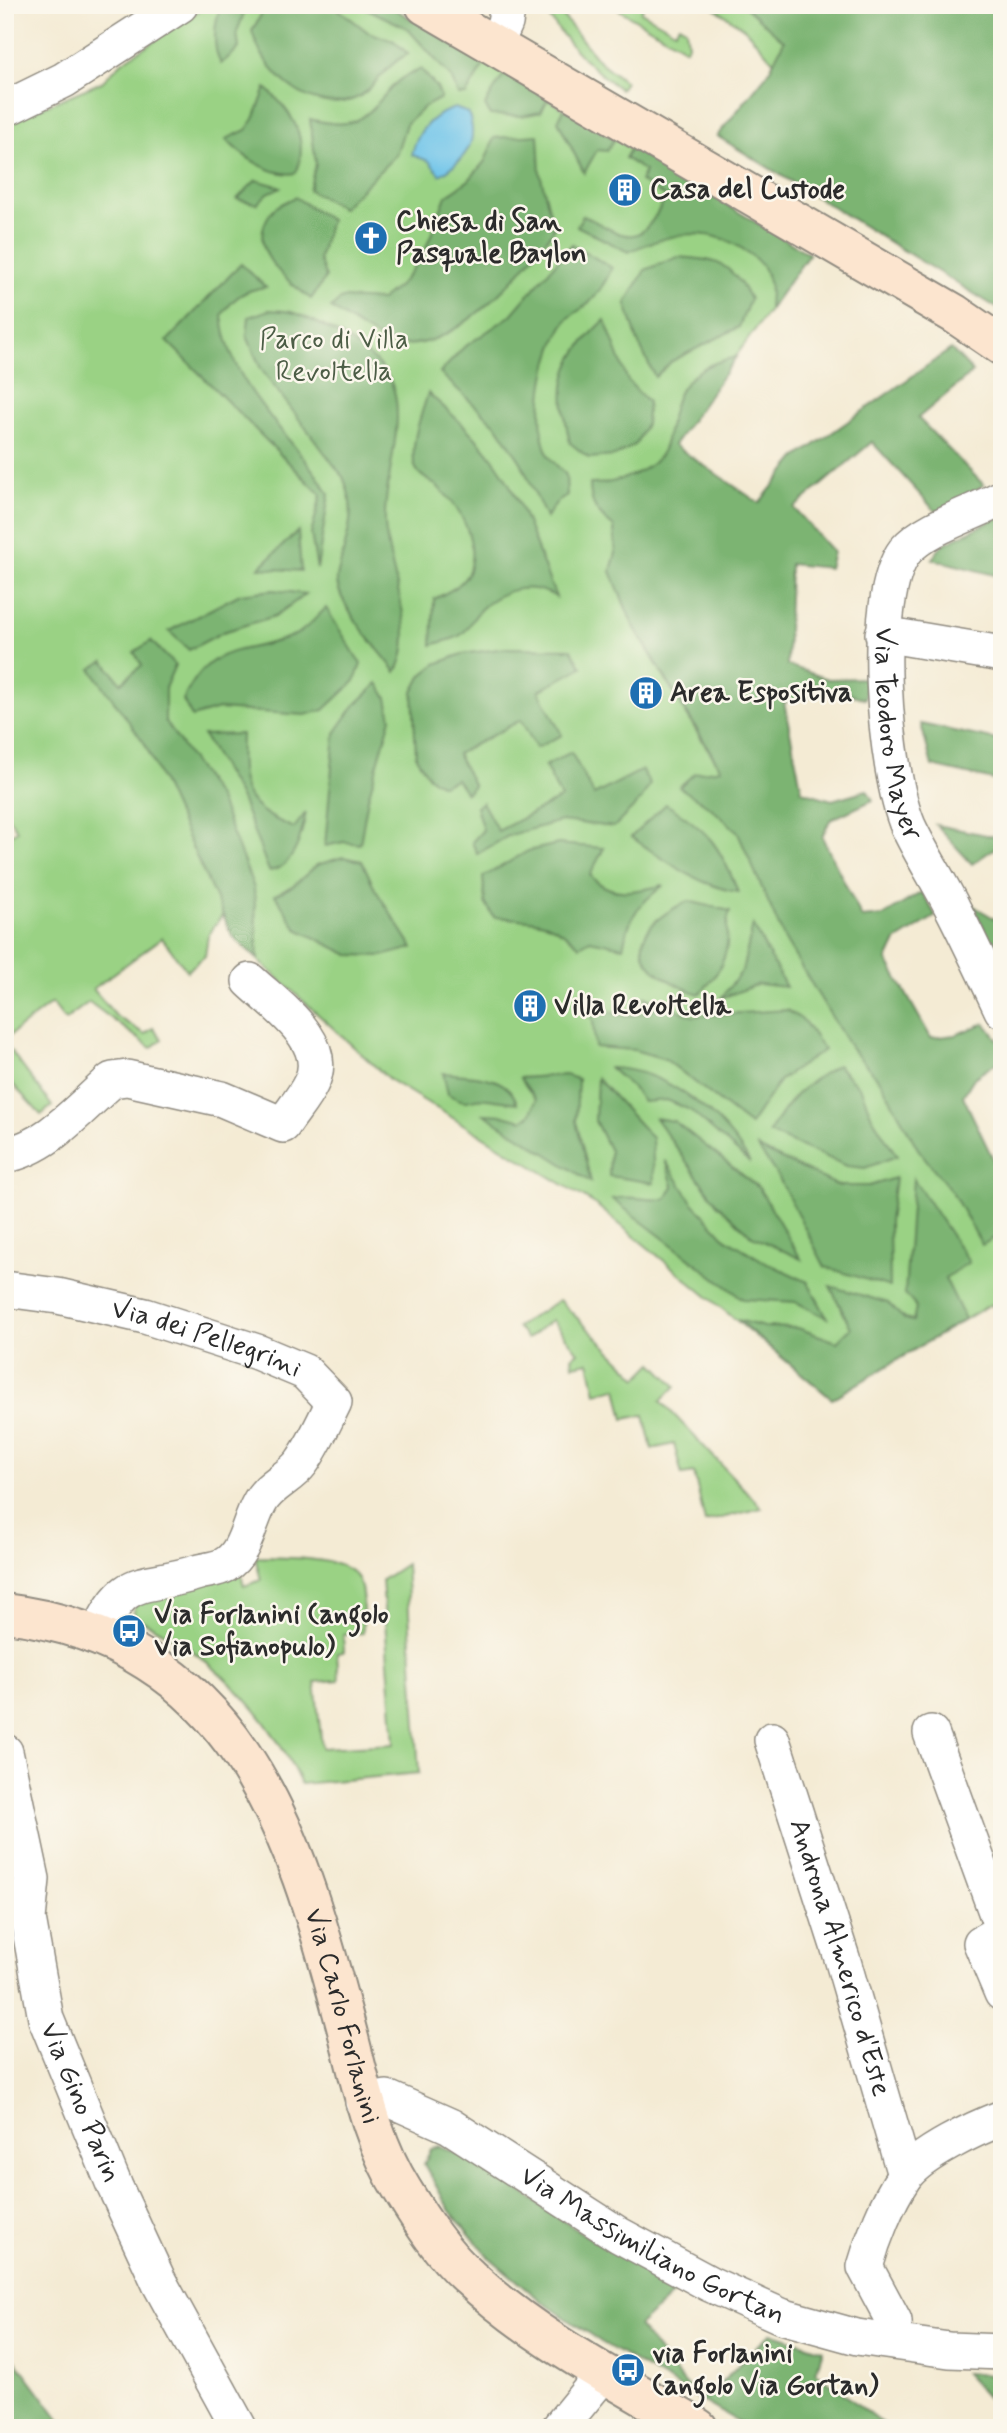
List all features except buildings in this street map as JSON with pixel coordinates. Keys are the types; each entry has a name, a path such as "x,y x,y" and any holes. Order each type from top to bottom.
{"main road":[{"path":"448,11 495,45 943,307 1002,346"},
{"name":"Via Carlo Forlanini","path":"5,1613 36,1617 98,1635 165,1672 197,1699 250,1763 271,1799 318,1918 363,2102 387,2165 432,2236 468,2277 520,2318 604,2374 698,2428"}],"street":[{"path":"5,109 64,80 180,5"},
{"path":"495,45 505,23 508,5"},
{"name":"Via Teodoro Mayer","path":"1002,498 928,533 907,549 895,566 883,634 887,724 895,783 908,825 1002,1010"},
{"path":"883,634 1002,654"},
{"path":"5,1155 20,1152 44,1138 112,1080 127,1078 222,1099 284,1125 313,1081 315,1061 307,1035 250,981"},
{"name":"Via dei Pellegrini","path":"5,1289 58,1296 145,1316 257,1352 305,1372 334,1402 299,1465 272,1486 261,1500 242,1547 225,1564 186,1576 140,1584 123,1592 110,1607 98,1635"},
{"path":"931,1733 1002,1930 981,1943 1002,1993"},
{"name":"Androna Almerico d'Este","path":"772,1740 842,1958 905,2175"},
{"name":"Via Gino Parin","path":"5,1752 32,1879 17,1920 46,2019 115,2187 159,2282 239,2428"},
{"name":"Via Massimiliano Gortan","path":"363,2102 387,2098 450,2126 619,2235 747,2302 822,2330 948,2350 1002,2353"},
{"path":"895,2342 894,2321 865,2267 870,2249 905,2175 970,2130 1002,2118"},
{"path":"559,2428 604,2374"}],"green space":[{"name":"Parco di Villa Revoltella","path":"208,5 388,5 809,254 614,527 616,553 611,571 632,623 701,739 744,802 1002,1252 1002,1319 991,1304 832,1399 595,1204 390,1080 233,937 223,914 208,936 205,956 187,971 162,938 93,989 116,1016 145,1034 153,1028 162,1039 151,1048 89,1002 65,1020 52,1003 5,1039 5,838 17,830 5,812 5,123 102,82 122,62"},
{"path":"221,5 247,5 237,32 239,48 221,64 216,51 215,35"},
{"path":"275,5 333,5 368,32 394,41 408,54 392,65 361,96 354,99 337,103 305,96 291,87 266,61 252,31 262,13"},
{"path":"359,5 388,5 485,63 466,95 458,95 451,77 407,28"},
{"path":"541,5 554,5 599,61 625,82 620,89 576,51"},
{"path":"611,5 644,5 641,12 675,31 679,25 686,29 686,49"},
{"path":"710,5 743,5 785,41 774,62 745,29"},
{"path":"743,5 1002,5 1002,311 717,136 768,73 784,41"},
{"path":"421,69 437,88 441,98 424,107 406,124 396,155 342,208 309,190 316,164 310,119 341,124 361,118 399,80"},
{"path":"504,74 548,99 541,112 522,116 490,115 485,105"},
{"path":"266,88 291,116 300,137 300,160 296,173 287,174 267,169 248,158 226,139 246,130 254,119"},
{"path":"564,109 614,139 607,151 597,150 584,173 558,121"},
{"path":"538,135 540,173 554,229 523,268 481,310 457,327 433,339 409,345 379,338 331,308 342,298 381,300 401,284 424,253 446,196 469,180 485,161 494,138"},
{"path":"631,148 809,254 769,310 770,285 766,273 755,258 732,243 718,237 688,234 658,240 628,252 577,226 583,215 612,230 632,235 640,233 657,214 666,197 640,181 645,171 625,158"},
{"path":"256,180 281,187 268,193 257,204 237,199"},
{"path":"295,197 330,220 319,259 326,277 311,299 290,282 271,261 262,238 264,225 272,211"},
{"path":"572,244 612,268 596,296 567,320 559,333 547,367 542,405 544,440 548,455 566,475 567,496 556,503 546,518 521,462 497,426 440,373 463,348 510,316"},
{"path":"678,257 704,259 722,265 736,277 750,299 739,327 672,361 655,377 638,342 626,303 645,270"},
{"path":"241,264 266,287 246,292 226,309 222,315 227,341 249,388 329,494 317,569 311,534 321,495 167,341"},
{"path":"269,310 296,313 337,334 374,360 390,380 397,412 385,522 404,619 405,638 403,656 396,672 353,617 337,582 351,509 343,477 261,369 247,336 249,317"},
{"path":"605,320 628,381 648,402 646,424 636,444 615,456 589,458 570,443 564,389 566,375 579,348"},
{"path":"951,349 973,372 918,418 984,485 936,512 872,442 794,508 833,552 829,568 790,564 787,665 828,679 866,678 865,699 837,690 784,702 802,791 832,800 867,790 873,800 830,820 822,837 862,918 883,916 922,892 936,916 896,941 887,960 931,1038 955,1035 985,1023 1002,1045 1002,1059 974,1078 963,1096 1002,1178 1002,1252 994,1238 982,1245 952,1192 918,1149 881,1082 850,1047 785,940 737,831 711,808 679,787 695,773 721,769 632,623 611,571 616,553 614,527 596,509 590,492 590,484 610,482 633,475 659,456 680,391 695,374 714,363 736,357 674,445 759,503 796,458"},
{"path":"428,393 473,435 506,478 556,597 537,590 518,589 508,592 482,608 462,634 432,645 434,599 462,582 468,573 471,550 466,527 455,506 415,467 413,454 416,436"},
{"path":"1002,516 1002,577 932,559 943,544"},
{"path":"298,531 301,571 259,568"},
{"path":"273,590 306,594 275,616 223,632 189,650 169,631 240,594"},
{"path":"326,608 361,664 355,681 324,710 305,715 218,709 192,717 183,700 206,666 231,652 297,634"},
{"path":"151,641 175,665 165,688 165,721 219,799 254,888 258,959 233,937 145,744 91,669 104,661 121,683 142,665 134,652"},
{"path":"506,648 571,649 582,667 539,691 562,735 536,748 521,720 457,754 474,786 466,793 456,779 442,785 429,777 416,757 413,692 422,675 436,664 462,654"},
{"path":"378,683 387,698 391,718 368,798 360,844 344,842 325,846 335,733 354,706"},
{"path":"921,724 1002,741 1002,782 932,766"},
{"path":"241,734 243,782 253,803 276,820 294,828 306,812 296,849 278,869 269,871 241,799 203,735"},
{"path":"571,752 594,795 642,770 650,784 641,800 614,827 561,821 510,835 477,854 472,842 483,830 476,807 482,802 498,831 561,798 545,766"},
{"path":"666,804 711,840 725,862 738,892 695,878 631,837"},
{"path":"936,825 1002,838 1002,843 972,864"},
{"path":"558,844 604,848 590,875 606,888 624,891 664,885 636,911 623,947 590,940 580,946 549,925 531,920 494,917 485,903 483,877 528,851"},
{"path":"343,857 362,861 375,889 413,948 382,956 349,955 297,929 275,895 293,886 317,865"},
{"path":"688,901 730,911 727,945 721,966 699,994 660,974 649,963 643,951 644,939 651,926"},
{"path":"972,905 1002,923 1002,964"},
{"path":"753,925 786,987 759,984 721,998 742,971"},
{"path":"585,994 609,1011 627,1015 645,1013 655,1008 644,996 693,1016 787,1010 804,1021 824,1050 780,1080 750,1125 665,1059 634,1050 595,1047 593,1021"},
{"path":"5,1043 52,1106 41,1115 5,1076"},
{"path":"837,1065 861,1089 872,1117 897,1156 865,1168 847,1166 769,1133 797,1094"},
{"path":"610,1068 631,1070 652,1077 691,1098 725,1128 750,1163 690,1110 667,1100 643,1102 633,1088"},
{"path":"443,1073 496,1081 512,1093 517,1103 481,1098 465,1101 456,1098 448,1094"},
{"path":"565,1075 578,1079 576,1121 591,1182 484,1114 504,1115 522,1120 530,1115 536,1100 520,1078"},
{"path":"597,1078 652,1138 654,1183 609,1176 610,1151 595,1121"},
{"path":"655,1118 674,1121 759,1188 801,1259 752,1236 717,1204"},
{"path":"758,1148 839,1186 869,1186 895,1178 889,1221 890,1287 825,1267 779,1178"},
{"path":"665,1160 692,1202 725,1238 765,1262 808,1282 827,1318 796,1302 743,1299 612,1199 666,1199 673,1186"},
{"path":"913,1178 969,1262 945,1278 965,1319 832,1399 738,1320 764,1327 798,1328 837,1342 851,1328 830,1286 888,1303 904,1319 913,1321 916,1307 905,1294"},
{"path":"559,1300 638,1378 653,1363 676,1386 661,1401 762,1508 705,1522 694,1473 682,1475 674,1444 652,1449 644,1415 624,1419 617,1388 596,1393 589,1362 573,1365 572,1357 578,1352 552,1320 527,1339 517,1327"},
{"path":"255,1557 327,1562 351,1571 358,1579 362,1598 363,1633 343,1634 344,1652 337,1653 339,1680 315,1682 322,1748 394,1744 382,1580 406,1564 419,1773 301,1784 271,1732 232,1686 186,1647 134,1617 134,1604 238,1563 244,1586 261,1580"},
{"path":"440,2147 487,2169 589,2237 681,2287 638,2326 685,2384 706,2398 771,2333 823,2350 816,2372 888,2428 749,2428 601,2342 541,2301 489,2257 450,2211 424,2164 431,2149"},
{"path":"5,2346 66,2428 5,2428"},
{"path":"965,2373 1002,2376 1002,2415"}],"water":[{"path":"455,108 468,113 471,141 457,163 440,175 429,161 412,155 414,146 421,131 432,119"}],"place":[{"name":"Casa del Custode","path":"625,190"},
{"name":"Chiesa di San Pasquale Baylon","path":"371,238"},
{"name":"Area Espositiva","path":"646,693"},
{"name":"Villa Revoltella","path":"530,1006"},
{"name":"Via Forlanini (angolo Via Sofianopulo)","path":"129,1631"},
{"name":"via Forlanini (angolo Via Gortan)","path":"628,2370"}]}
